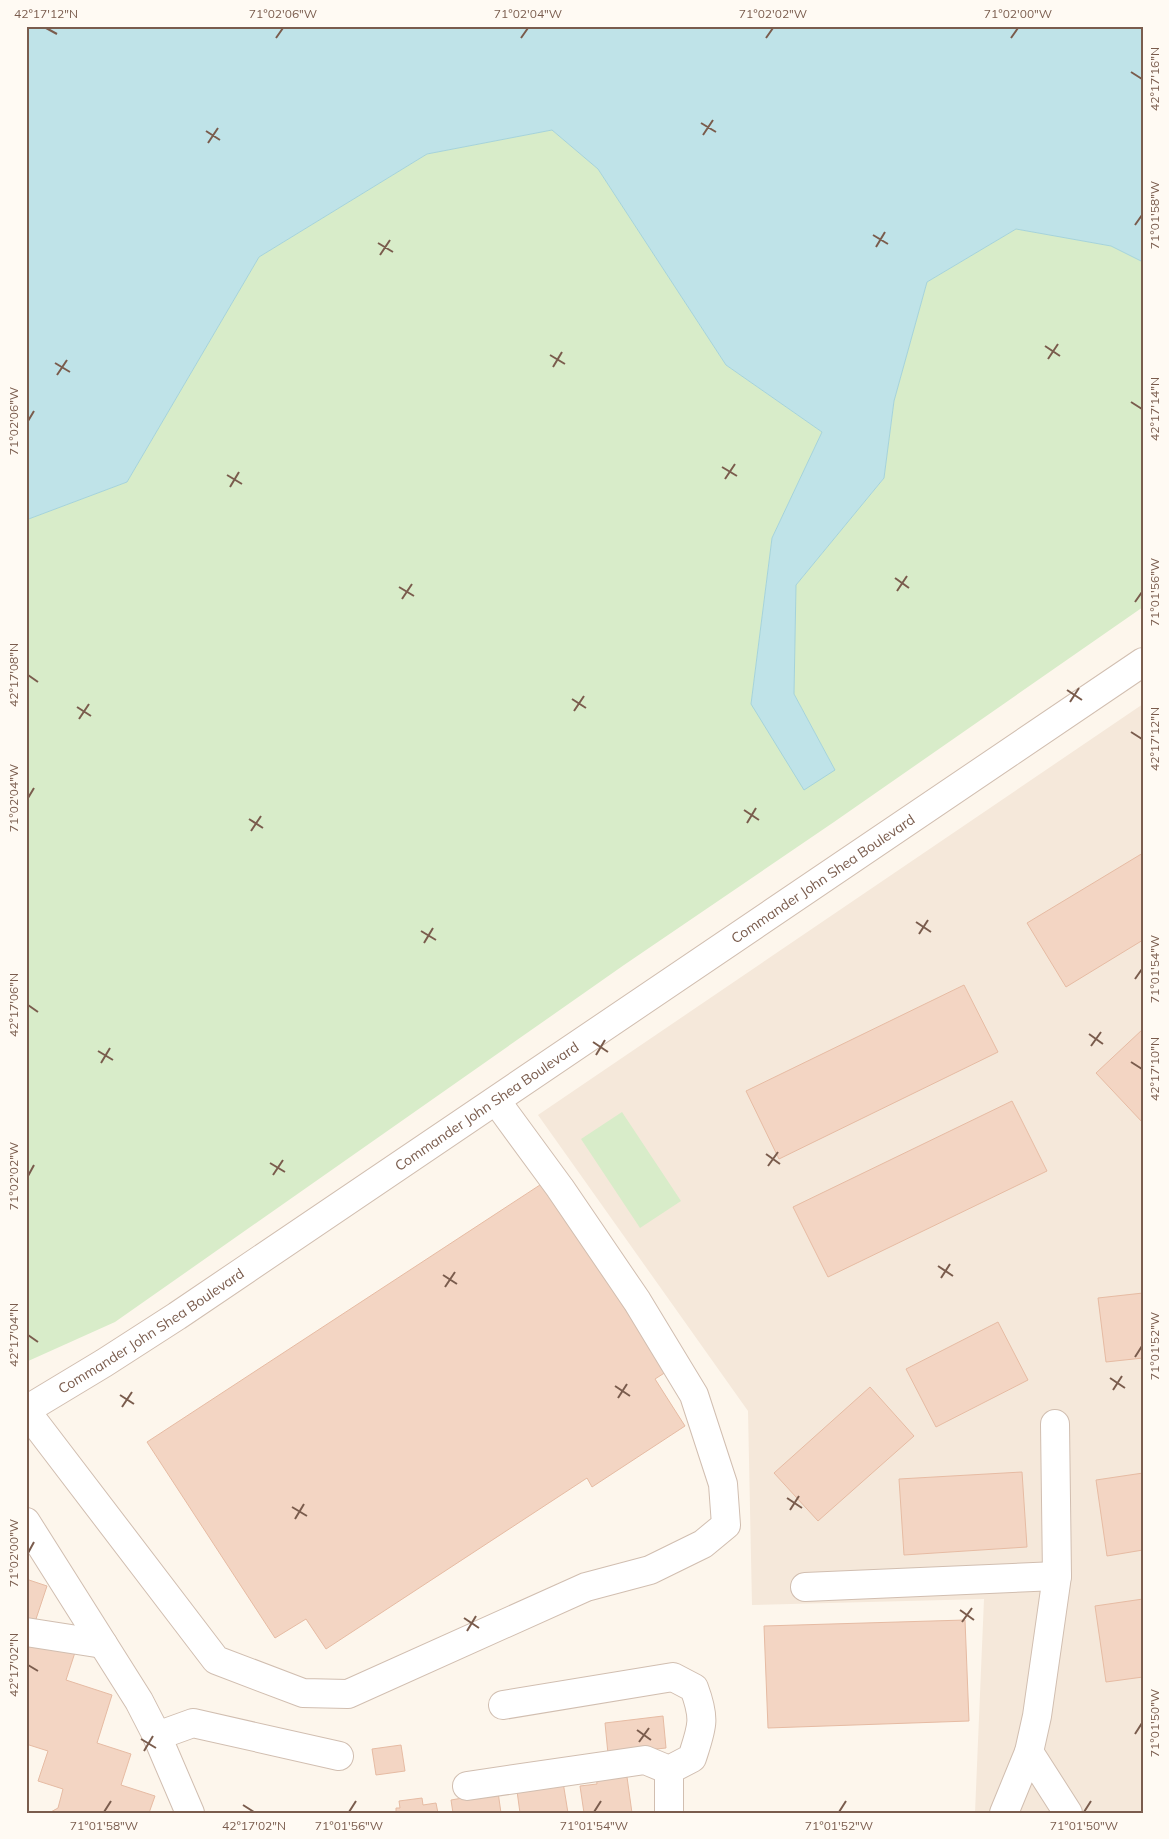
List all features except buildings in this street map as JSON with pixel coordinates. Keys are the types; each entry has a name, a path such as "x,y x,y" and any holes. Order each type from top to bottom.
{"street":[{"name":"Commander John Shea Boulevard","path":"26,1410 104,1364 496,1102 1143,662"},
{"path":"26,1410 216,1660 303,1692 348,1694 586,1587 650,1570 703,1544 726,1524 722,1484 694,1395 637,1301 560,1188 496,1102"},
{"path":"1004,1813 1029,1752 1042,1688 1057,1576 1055,1424"},
{"path":"26,1522 139,1701 157,1736 190,1813"},
{"path":"805,1587 1057,1576"},
{"path":"26,1632 104,1644"},
{"path":"503,1705 673,1677 694,1688 701,1708 703,1726 692,1758 669,1770"},
{"path":"157,1736 193,1723 339,1756"},
{"path":"1029,1752 1068,1813"},
{"path":"467,1786 645,1760 669,1770"},
{"path":"669,1770 669,1813"}],"shaded area":[{"path":"1143,704 1143,1813 975,1813 984,1599 752,1605 748,1411 538,1115"}],"green space":[{"path":"552,130 598,169 726,365 822,432 772,538 751,704 835,770 794,694 796,585 884,478 894,401 927,282 1016,229 1111,246 1143,262 1143,607 834,822 624,965 115,1322 26,1362 26,520 127,482 259,257 427,154"},
{"path":"622,1112 681,1201 640,1228 581,1139"}],"water":[{"path":"26,26 1143,26 1143,262 1111,246 1016,229 927,282 894,401 884,478 796,585 794,694 835,770 804,790 751,704 772,538 822,432 726,365 598,169 552,130 427,154 259,257 127,482 26,520"}]}
